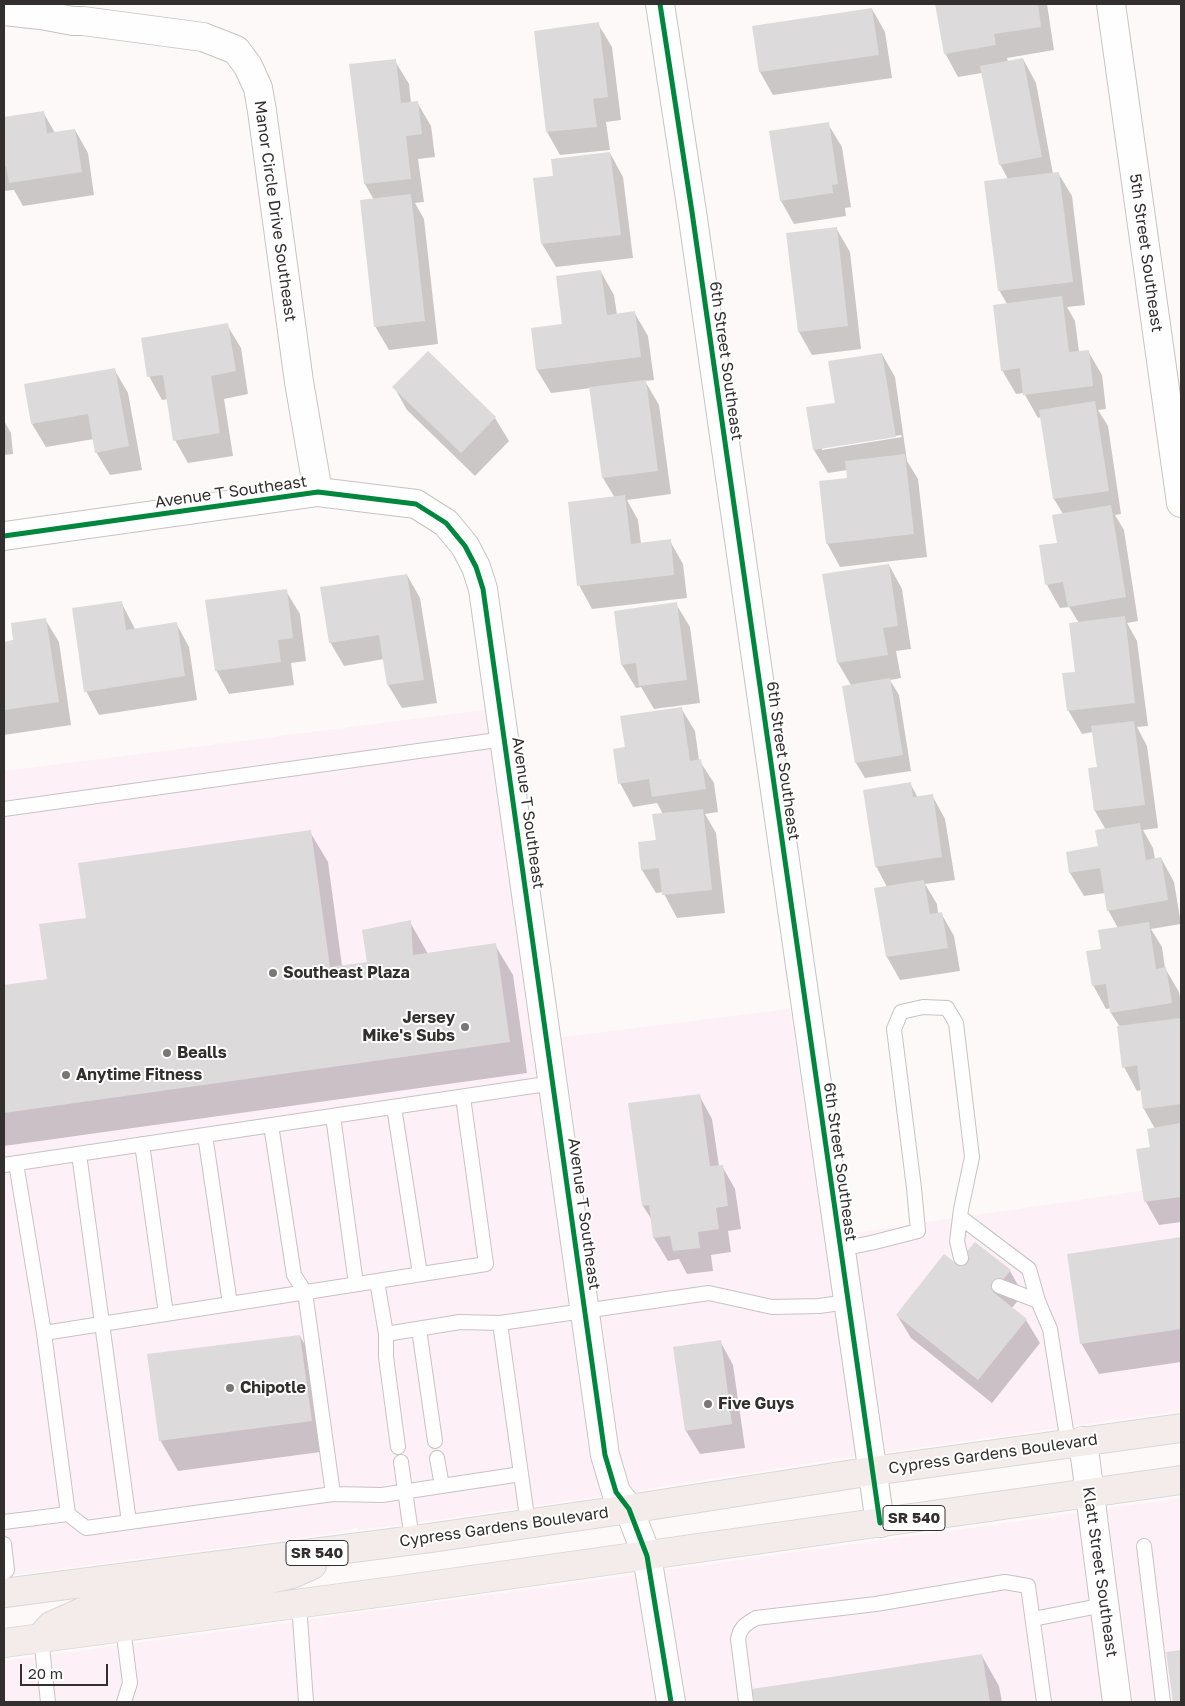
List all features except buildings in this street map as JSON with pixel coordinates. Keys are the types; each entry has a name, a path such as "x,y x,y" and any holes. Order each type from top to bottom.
{"main road":[{"name":"Cypress Gardens Boulevard","path":"4,1593 349,1549 629,1510 873,1471 1181,1428"},
{"name":"SR 540","path":"4,1644 647,1556 1181,1480"},
{"path":"41,1638 51,1626 91,1608 292,1574 349,1549"}],"street":[{"name":"6th Street Southeast","path":"660,4 695,232 880,1523"},
{"name":"5th Street Southeast","path":"1111,4 1181,503"},
{"name":"Manor Circle Drive Southeast","path":"4,11 41,15 73,22 83,21 203,37 236,50 248,66 258,88 262,111 300,382 318,492"},
{"name":"Avenue T Southeast","path":"4,536 318,492 416,504 446,523 465,546 476,567 483,589 605,1455 616,1492 629,1510 647,1556"},
{"name":"Klatt Street Southeast","path":"1075,1442 1090,1494 1118,1702"},
{"path":"647,1556 671,1702"}],"lane":[{"path":"4,809 504,739"},
{"path":"840,1249 918,1231 894,1029 901,1012 923,1007 947,1008 956,1023 972,1157 957,1241 961,1258"},
{"path":"521,1474 382,1495 333,1494 86,1528 68,1514 44,1334 10,1164 553,1083"},
{"path":"44,1334 486,1264 463,1097"},
{"path":"394,1107 420,1274"},
{"path":"333,1116 356,1284"},
{"path":"270,1125 294,1275 305,1292 333,1494"},
{"path":"205,1135 230,1304"},
{"path":"142,1144 166,1314"},
{"path":"79,1154 129,1522"},
{"path":"960,1217 1029,1269 1038,1301 1050,1329 1075,1442"},
{"path":"377,1281 386,1334 386,1357 398,1447"},
{"path":"999,1286 1038,1301"},
{"path":"386,1334 460,1322 500,1322 709,1293 772,1307 819,1306 848,1302"},
{"path":"500,1322 528,1524"},
{"path":"419,1329 435,1441"},
{"path":"438,1458 442,1486"},
{"path":"401,1462 412,1540"},
{"path":"4,1522 68,1514"},
{"path":"4,1544 7,1570 4,1573"},
{"path":"1144,1546 1163,1702"},
{"path":"746,1702 738,1640 739,1632 744,1625 756,1618 876,1604 1005,1582 1028,1586 1044,1702"},
{"path":"299,1604 306,1702"},
{"path":"1033,1619 1104,1605"},
{"path":"123,1628 130,1683 124,1702"},
{"path":"41,1638 48,1702"}],"shaded area":[{"path":"485,710 590,1457 602,1496 358,1530 357,1527 345,1532 4,1576 4,771"},
{"path":"790,1009 856,1456 635,1491 630,1485 620,1451 562,1037"},
{"path":"1181,1185 1181,1411 886,1452 853,1233"},
{"path":"1181,1498 1181,1702 1133,1702 1107,1508"},
{"path":"1077,1513 1103,1702 687,1702 665,1570"},
{"path":"635,1575 656,1702 4,1702 4,1661"}],"cycle path":[{"path":"660,4 692,212 880,1523"},
{"path":"4,536 318,492 416,504 446,523 465,546 476,567 483,589 605,1455 616,1492 629,1509 647,1556 671,1702"}],"place":[{"name":"Southeast Plaza","path":"273,973"},
{"name":"Jersey Mike's Subs","path":"465,1027"},
{"name":"Bealls","path":"167,1053"},
{"name":"Anytime Fitness","path":"66,1075"},
{"name":"Chipotle","path":"230,1388"},
{"name":"Five Guys","path":"708,1404"}]}
